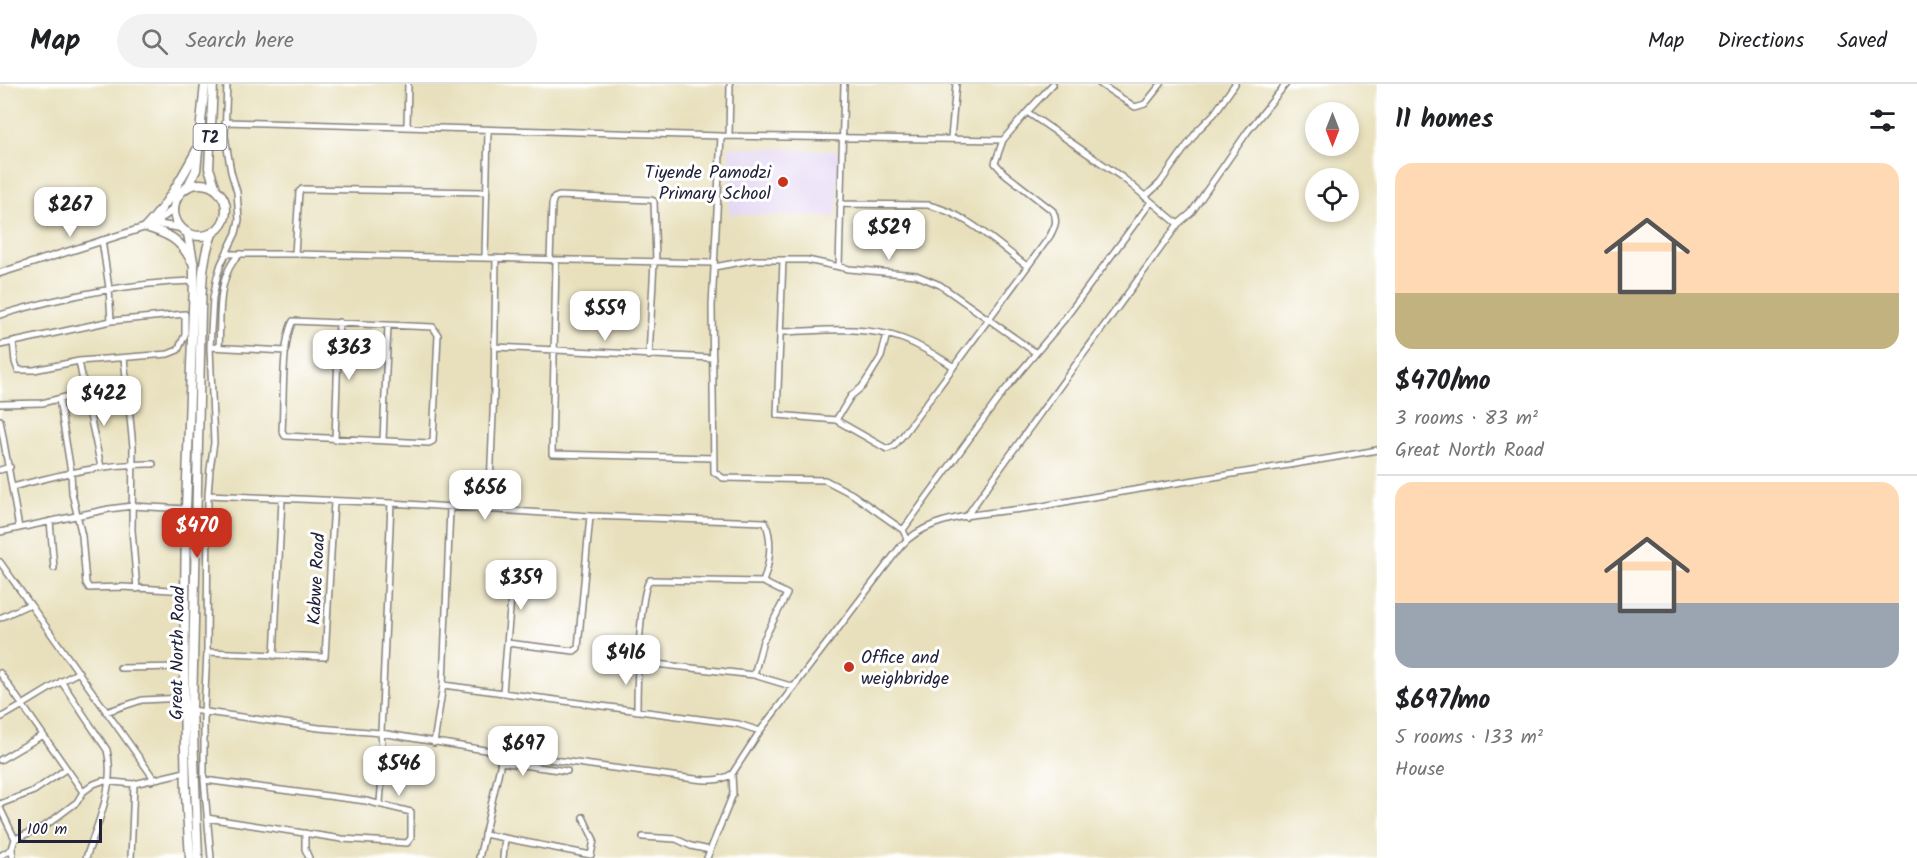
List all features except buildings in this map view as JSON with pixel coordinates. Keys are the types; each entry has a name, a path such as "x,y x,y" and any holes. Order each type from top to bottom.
{"main road":[{"name":"T2","path":"176,203 178,196 188,187 196,170 205,84"},
{"name":"T2","path":"212,234 221,226 225,214 225,202 216,189 209,168 213,84"},
{"path":"194,267 184,248 176,240 167,233 149,226 198,148"},
{"path":"188,187 200,183 216,189"},
{"path":"176,203 175,216 185,231 198,236 212,234"},
{"name":"Great North Road","path":"185,231 194,267 186,509 184,698 190,858"},
{"name":"Great North Road","path":"198,858 192,710 202,268 205,251 212,234"}],"street":[{"path":"211,858 204,780 208,495 214,443 210,347 213,298 221,264 236,233 239,220 237,192 227,152 225,122 227,84"},
{"path":"406,126 408,84"},
{"path":"729,136 730,84"},
{"path":"839,267 844,84"},
{"path":"951,138 956,84"},
{"path":"1100,84 1135,107 1145,104 1161,84"},
{"path":"1145,197 1160,183 1235,84"},
{"path":"966,517 1037,415 1088,349 1178,224 1191,213 1248,131 1286,84"},
{"path":"783,260 777,415 836,420 883,448 891,449 1056,225 1053,211 996,165 1003,140 1049,85"},
{"path":"1027,112 1123,178 1178,224"},
{"path":"225,122 721,136 1003,140"},
{"path":"484,258 488,130"},
{"path":"721,136 712,306 714,472 723,478 825,480 852,494 903,530 907,538"},
{"path":"295,254 299,192 302,189 486,192"},
{"path":"650,356 655,262 654,201 559,196 554,198 552,204 555,351 552,454 714,458"},
{"path":"903,530 1004,391 1063,321 1151,202"},
{"path":"149,226 170,212 176,203"},
{"path":"840,204 938,207 960,217 1027,266"},
{"path":"0,273 149,226 162,224 185,231"},
{"path":"102,240 111,321"},
{"path":"226,254 496,258 714,265 752,260 807,260 839,267 924,277 940,285 1036,353"},
{"path":"219,347 222,294 230,268 240,254"},
{"path":"489,510 496,258"},
{"path":"0,315 109,288 144,283 194,281"},
{"path":"0,345 13,341 111,321 185,314 185,335 178,350 168,354 79,361 34,370 18,370 13,341"},
{"path":"293,321 339,322 434,327 438,335 438,347 433,441 429,443 335,440 287,437 283,434 286,351 293,321"},
{"path":"335,440 339,322"},
{"path":"383,440 388,326"},
{"path":"781,332 811,330 887,334 915,344 953,366"},
{"path":"836,420 851,396 862,387 881,357 887,334"},
{"path":"210,347 286,351"},
{"path":"495,347 713,358"},
{"path":"124,358 133,447 132,530 137,589"},
{"path":"79,361 101,467"},
{"path":"0,404 31,404 85,392"},
{"path":"59,399 71,472 72,493 82,536 86,583 89,588 186,591"},
{"path":"0,420 19,528"},
{"path":"192,710 712,781 724,779 732,774 760,731 907,538 936,524 966,517 1377,450"},
{"path":"12,488 71,472 132,463 153,464"},
{"path":"0,470 10,467"},
{"path":"208,495 391,503 590,516 765,522 770,543 769,559 763,582"},
{"path":"207,652 274,656 282,500"},
{"name":"Kabwe Road","path":"274,656 325,657 334,502"},
{"path":"380,803 391,503"},
{"path":"0,532 50,520 132,506 186,509"},
{"path":"434,743 443,685 450,508"},
{"path":"507,643 577,651 590,516"},
{"path":"50,520 54,568"},
{"path":"0,562 2,569 30,604 152,776 151,781"},
{"path":"502,693 513,576"},
{"path":"637,711 638,662 647,582 763,582 787,594 764,641 754,675"},
{"path":"0,618 30,604"},
{"path":"638,662 754,675 794,687"},
{"path":"120,668 185,668"},
{"path":"0,718 79,672"},
{"path":"0,673 83,792"},
{"path":"61,681 107,750 110,761 108,782 86,858"},
{"path":"443,685 738,724 760,731"},
{"path":"106,712 142,700 184,698"},
{"path":"0,760 43,735"},
{"path":"479,858 503,753"},
{"path":"550,769 551,759"},
{"path":"500,762 567,771"},
{"path":"13,858 12,849 15,838 0,806 34,791 66,769"},
{"path":"15,838 38,830 53,820 77,802 83,792 94,784 102,781 134,784 185,772"},
{"path":"707,858 734,794 732,774"},
{"path":"204,780 380,803 411,812 411,838 409,842 395,843 351,839 207,818"},
{"path":"132,858 134,784"},
{"path":"484,834 591,855 594,840 583,817"},
{"path":"305,833 305,849 309,858"},
{"path":"643,837 676,839 710,850"},
{"path":"503,858 505,838"},
{"path":"0,856 12,849"}],"shaded area":[{"name":"Tiyende Pamodzi Primary School","path":"729,147 839,151 837,217 729,214"}],"place":[{"name":"Tiyende Pamodzi Primary School","path":"783,182"},
{"name":"Office and weighbridge","path":"849,667"}]}
